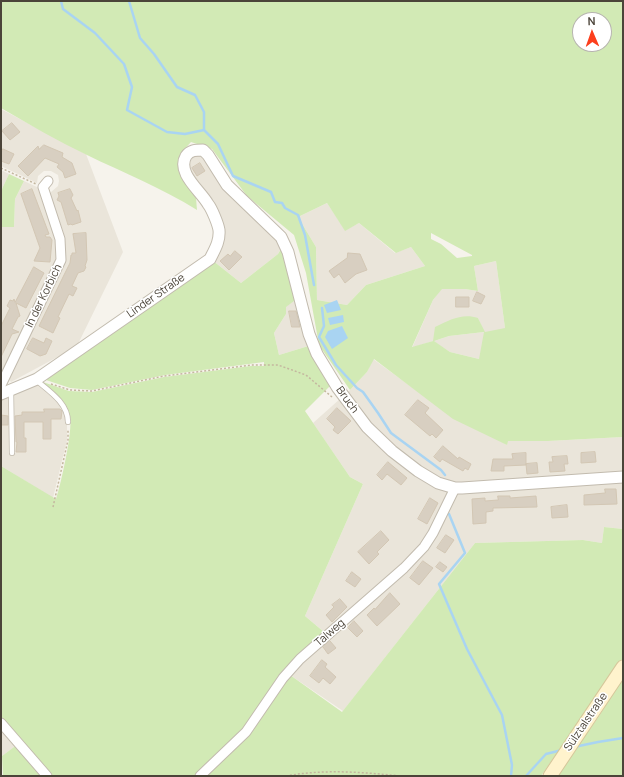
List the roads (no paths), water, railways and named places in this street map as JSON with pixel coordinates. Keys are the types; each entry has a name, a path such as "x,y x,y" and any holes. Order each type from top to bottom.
{"main road":[{"name":"Sülztalstraße","path":"550,776 623,667"}],"street":[{"name":"Bruch","path":"187,154 194,150 202,150 208,155 227,185 281,237 288,252 309,334 317,354 338,387 367,427 392,451 418,471 438,483 455,488 623,477"},
{"name":"Linder Straße","path":"4,390 36,379 210,259 218,243 219,229 208,204 189,178 184,168 187,154"},
{"name":"In der Korbich","path":"4,390 61,260 60,239 46,184"},
{"name":"Talweg","path":"200,776 246,732 283,678 300,659 404,568 424,547 433,533 455,488"},
{"path":"1,723 47,776"}],"lane":[{"path":"36,379 60,402 68,416 68,422"},
{"path":"4,390 12,453"}],"water":[{"path":"337,300 341,310 327,313 324,305"},
{"path":"343,315 344,322 330,325 328,318"},
{"path":"342,326 348,338 332,349 325,337 328,331"}],"waterway":[{"path":"61,1 63,9 95,33 124,64 132,87 127,110 167,132 185,134 204,130"},
{"path":"129,1 140,38 154,54 177,87 195,95 204,112 204,130 218,144 233,176 271,192 275,202 282,203 285,208 298,215 305,235 314,285"},
{"path":"322,308 324,326 319,337 336,365 357,388 363,392 391,433 441,470 445,475"},
{"path":"449,514 465,553 439,584 467,649 502,715 512,765 511,776"},
{"path":"574,747 623,738"},
{"path":"526,776 546,754 562,750"}]}
